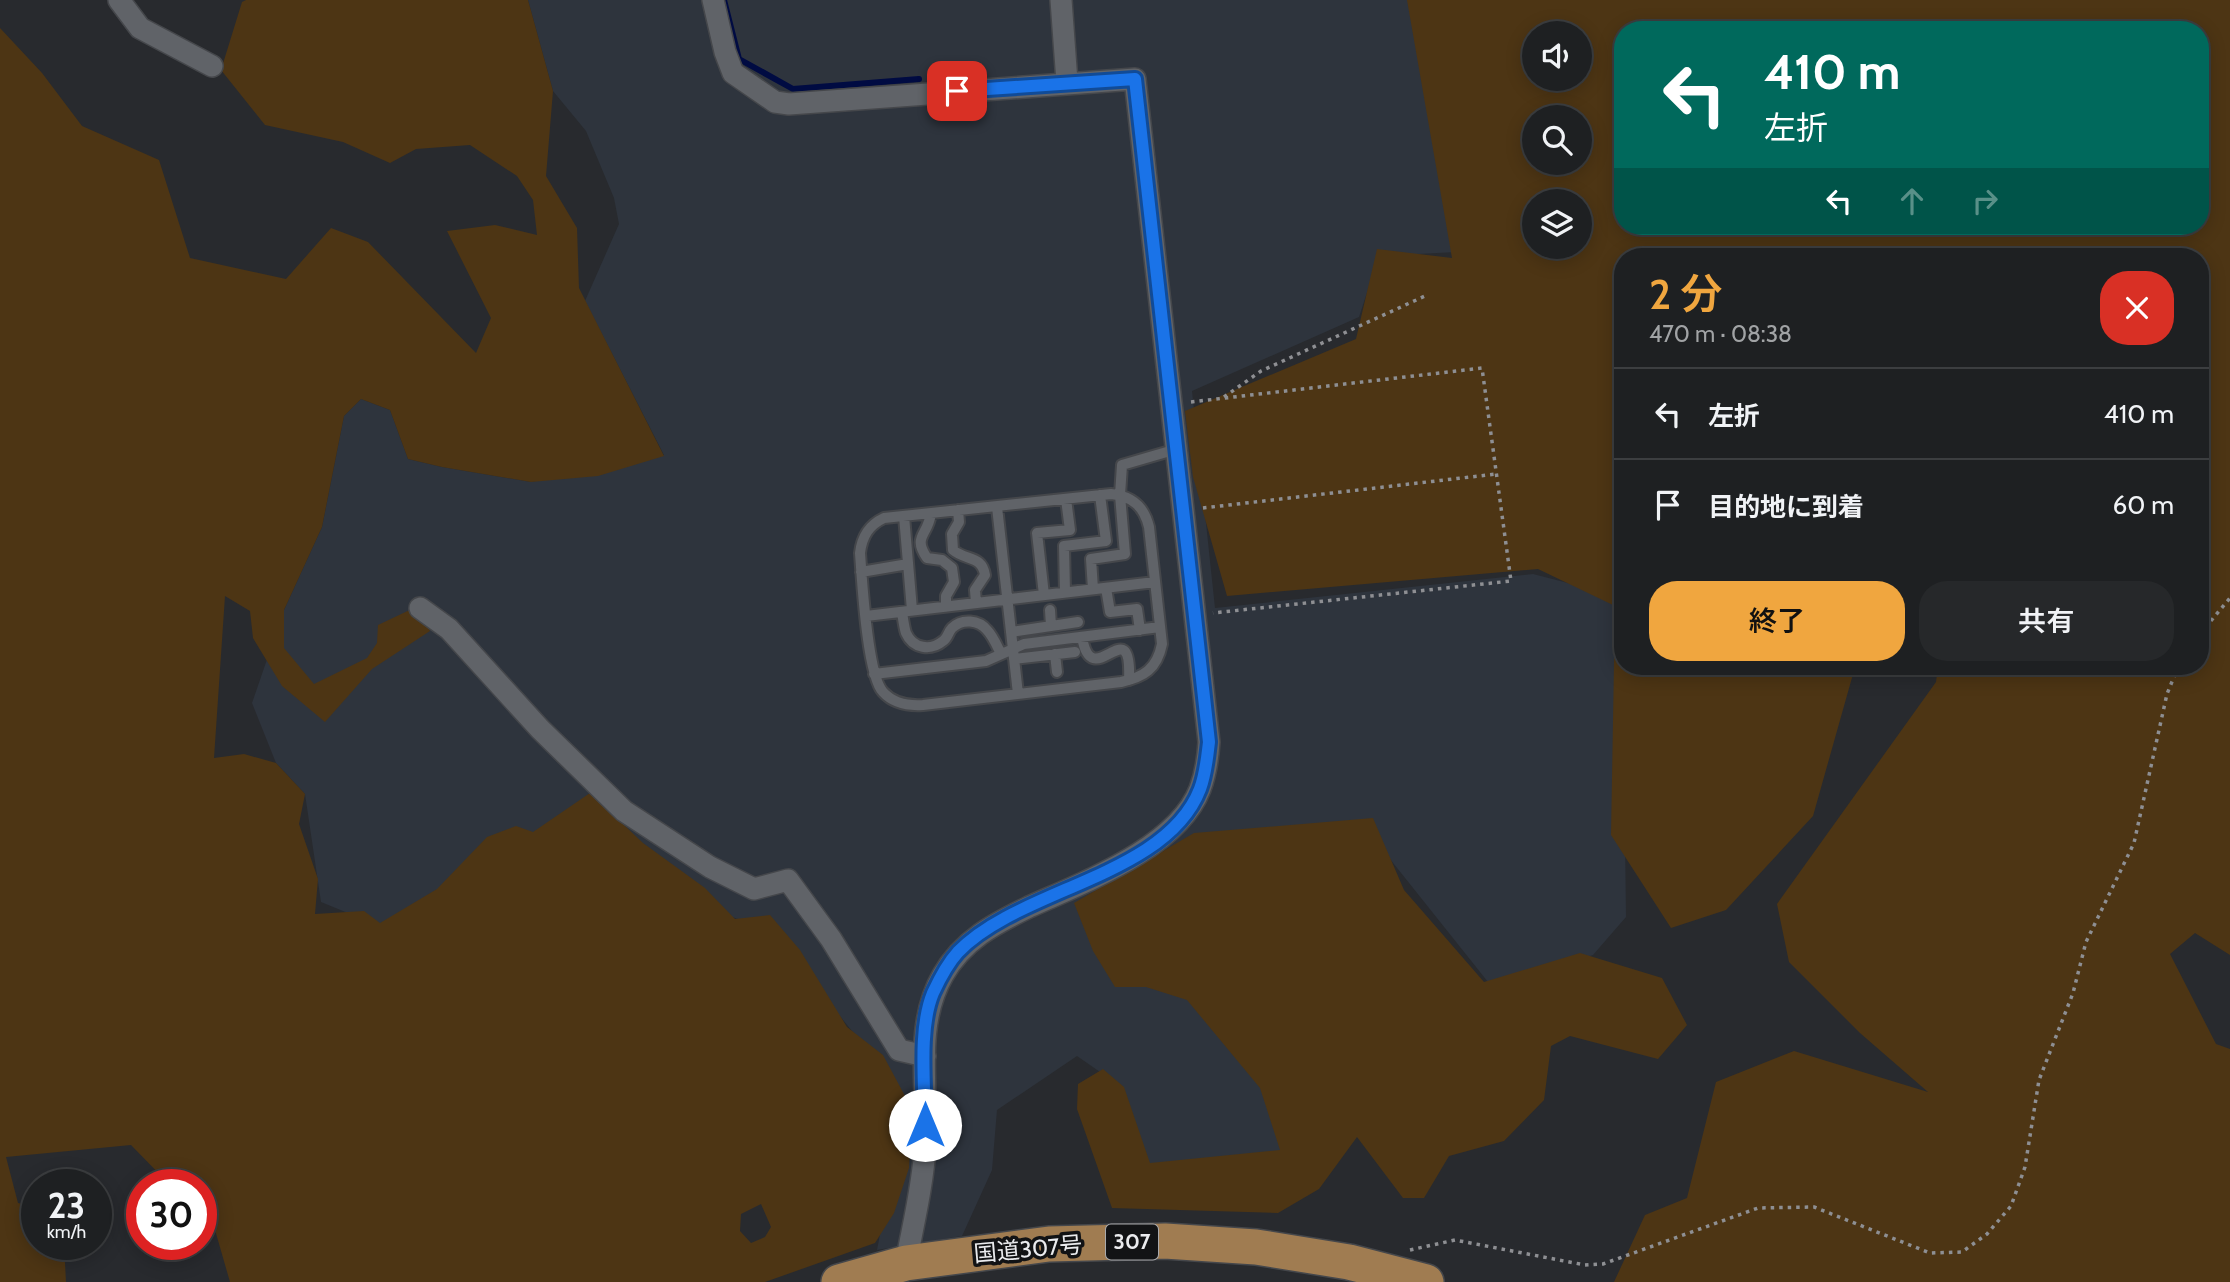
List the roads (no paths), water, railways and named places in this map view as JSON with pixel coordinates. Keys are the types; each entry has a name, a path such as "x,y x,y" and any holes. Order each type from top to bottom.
{"highway":[{"name":"国道307号","path":"839,1282 906,1263 1049,1244 1165,1241 1256,1247 1349,1262 1426,1282"}],"street":[{"path":"119,0 140,28 212,66"},
{"path":"713,0 725,52 733,73 775,102 812,102 1135,79 1209,742 1206,770 1199,791 1173,830 1151,846 1086,881 1006,918 957,953 932,996 926,1022 925,1148 906,1263"},
{"path":"1061,0 1067,82"},
{"path":"420,608 449,629 540,729 624,811 710,867 754,888 788,880 831,939 899,1049 925,1056"}],"lane":[{"path":"1094,589 1091,559 1125,554 1120,495 1122,466 1177,449"},
{"path":"1065,593 1064,546 1106,541 1100,495"},
{"path":"1100,495 1120,495 1137,503 1147,517 1162,644 1157,662 1146,674 1129,680 914,705 896,702 878,685 874,674 861,572 861,545 867,531 884,518 1100,495"},
{"path":"1044,595 1037,533 1070,530 1066,499"},
{"path":"997,507 1018,694"},
{"path":"958,510 959,522 952,534 953,550 959,555 976,559 985,575 975,590 976,603"},
{"path":"931,513 929,526 920,540 920,546 927,558 942,560 952,568 954,582 946,596 946,606"},
{"path":"904,516 908,564 906,634 924,648 934,647 946,639 952,627 963,621 975,621 987,629 1002,654"},
{"path":"861,572 908,564"},
{"path":"866,616 1155,582"},
{"path":"1106,588 1110,612 1138,609 1140,629"},
{"path":"1050,610 1051,626"},
{"path":"1011,632 1078,622"},
{"path":"874,674 986,661 1013,647 1160,627"},
{"path":"1082,637 1084,651 1095,660 1113,650 1126,653 1130,659 1129,680"},
{"path":"1014,659 1075,652"},
{"path":"1055,654 1057,672"}],"waterway":[{"path":"724,0 739,59 793,89 919,79"}]}
